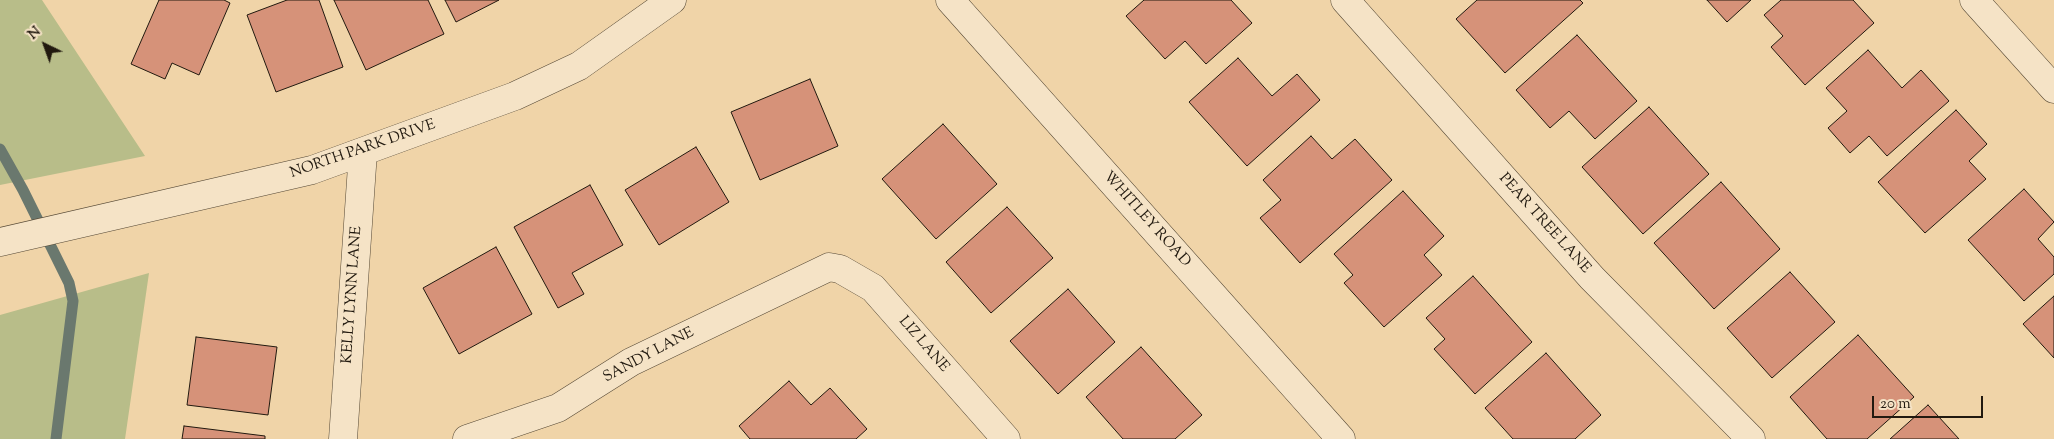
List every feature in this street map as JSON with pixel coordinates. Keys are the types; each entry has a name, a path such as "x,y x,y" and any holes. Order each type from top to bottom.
{"street":[{"name":"NORTH PARK DRIVE","path":"0,242 312,170 363,152 515,96 579,66 672,0"},
{"name":"WHITLEY ROAD","path":"950,0 1341,439"},
{"name":"PEAR TREE LANE","path":"1345,0 1592,278 1751,439"},
{"path":"1974,0 2054,89"},
{"name":"KELLY LYNN LANE","path":"343,439 363,152"},
{"name":"SANDY LANE","path":"468,439 558,408 631,362 829,267"},
{"name":"LIZ LANE","path":"829,267 840,269 873,288 1006,439"}],"green space":[{"path":"0,0 42,0 145,156 0,185"},
{"path":"149,273 125,439 0,439 0,315"}],"building":[{"path":"159,0 224,0 230,3 199,75 172,63 165,79 131,64"},
{"path":"287,0 319,0 343,67 276,92 247,15"},
{"path":"334,0 428,0 444,34 366,70"},
{"path":"445,0 499,0 456,22"},
{"path":"1144,0 1231,0 1252,23 1206,64 1185,41 1165,59 1126,16"},
{"path":"1477,0 1580,0 1583,3 1505,73 1456,19"},
{"path":"1707,0 1751,0 1727,22"},
{"path":"1781,0 1853,0 1874,23 1805,85 1771,47 1783,36 1764,15"},
{"path":"1577,35 1637,101 1595,139 1569,111 1550,128 1516,90"},
{"path":"1868,50 1902,88 1921,70 1949,101 1887,156 1869,136 1850,153 1828,128 1847,111 1826,88"},
{"path":"1238,58 1272,96 1297,74 1320,100 1247,166 1189,102"},
{"path":"810,79 838,146 760,180 731,112"},
{"path":"1649,107 1709,174 1643,234 1582,167"},
{"path":"1956,110 1987,144 1969,161 1986,179 1925,233 1878,182"},
{"path":"943,124 997,184 936,239 882,179"},
{"path":"1311,136 1332,159 1355,139 1392,180 1300,263 1260,218 1281,200 1263,180"},
{"path":"696,147 729,202 659,245 625,190"},
{"path":"1721,182 1780,249 1714,309 1654,243"},
{"path":"590,185 623,245 572,273 584,294 558,308 514,227"},
{"path":"2024,189 2054,222 2038,239 2054,257 2054,274 2024,301 1968,240"},
{"path":"1403,191 1444,236 1424,255 1442,275 1384,327 1344,283 1353,275 1334,254"},
{"path":"1007,207 1053,258 991,313 946,262"},
{"path":"496,247 532,314 459,354 423,288"},
{"path":"1790,272 1835,322 1772,378 1727,328"},
{"path":"1473,276 1532,342 1475,394 1434,349 1445,339 1426,318"},
{"path":"1068,289 1115,342 1058,394 1010,341"},
{"path":"2054,296 2054,358 2023,324"},
{"path":"1858,335 1914,397 1867,439 1827,439 1790,397"},
{"path":"196,337 277,347 268,415 187,405"},
{"path":"1141,347 1202,415 1175,439 1123,439 1086,397"},
{"path":"1546,353 1601,415 1575,439 1513,439 1485,408"},
{"path":"789,381 811,405 830,388 867,429 856,439 750,439 739,426"},
{"path":"1928,405 1959,439 1890,439"},
{"path":"184,426 265,436 265,439 182,439"}],"waterway":[{"path":"0,149 23,190 69,283 73,301 56,439"}]}
